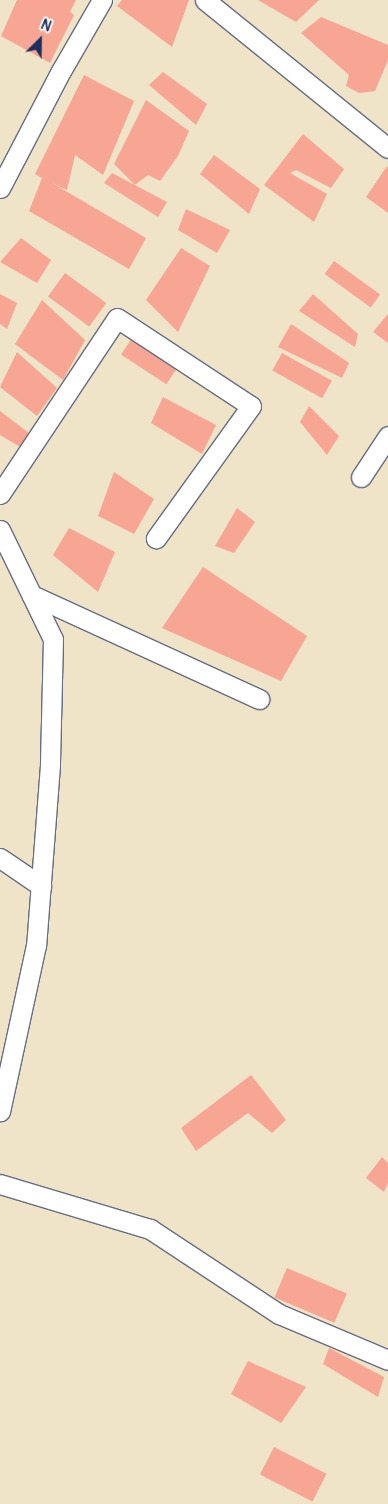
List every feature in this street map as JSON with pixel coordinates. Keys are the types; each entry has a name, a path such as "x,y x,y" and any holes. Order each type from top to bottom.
{"street":[{"path":"0,188 61,71 102,0"},
{"path":"205,0 388,148"},
{"path":"0,494 117,318 251,406 156,538"},
{"path":"360,477 388,436"},
{"path":"0,530 53,639 50,765 36,945 0,1110"},
{"path":"32,596 259,699"},
{"path":"0,858 41,886"},
{"path":"0,1184 150,1229 278,1314 388,1360"}],"building":[{"path":"17,0 76,0 70,12 74,15 50,63 1,36"},
{"path":"122,0 189,0 172,47 117,6"},
{"path":"258,0 319,0 296,22"},
{"path":"321,17 388,45 388,60 375,91 359,93 346,86 349,75 301,33"},
{"path":"163,72 207,104 196,125 149,85"},
{"path":"84,75 134,101 103,175 75,155 67,190 52,183 146,238 129,269 29,211 42,178 35,174"},
{"path":"146,100 189,131 178,156 160,181 148,175 135,185 114,164"},
{"path":"303,134 344,169 331,188 296,170 290,173 327,194 314,222 264,185"},
{"path":"214,155 260,189 249,214 200,174"},
{"path":"387,166 388,168 388,213 366,197"},
{"path":"112,173 167,202 158,217 104,183"},
{"path":"186,209 230,230 217,253 178,230"},
{"path":"21,238 51,260 37,283 0,262"},
{"path":"181,248 210,266 178,332 146,300"},
{"path":"334,261 380,295 371,307 325,274"},
{"path":"65,273 106,303 89,326 48,296"},
{"path":"0,294 17,303 7,329 0,324"},
{"path":"313,294 358,334 355,347 299,311"},
{"path":"42,300 85,340 63,380 15,344"},
{"path":"388,314 388,343 373,332"},
{"path":"291,324 349,363 342,378 278,347"},
{"path":"132,338 177,367 166,384 121,355"},
{"path":"17,352 57,388 37,416 0,387"},
{"path":"282,353 332,381 322,398 272,370"},
{"path":"163,397 216,425 202,454 151,423"},
{"path":"309,406 339,436 327,455 300,422"},
{"path":"0,411 29,433 22,448 0,435"},
{"path":"114,472 154,499 134,534 98,516"},
{"path":"237,508 255,522 234,553 215,546"},
{"path":"69,528 115,552 98,592 53,555"},
{"path":"203,567 307,636 281,681 162,628"},
{"path":"251,1075 286,1120 272,1133 248,1113 196,1151 181,1128"},
{"path":"382,1157 388,1163 388,1183 384,1192 366,1178"},
{"path":"287,1268 347,1293 334,1323 274,1297"},
{"path":"329,1348 384,1377 378,1397 323,1364"},
{"path":"248,1361 306,1387 281,1423 231,1394"},
{"path":"274,1447 327,1474 312,1501 260,1475"}]}
